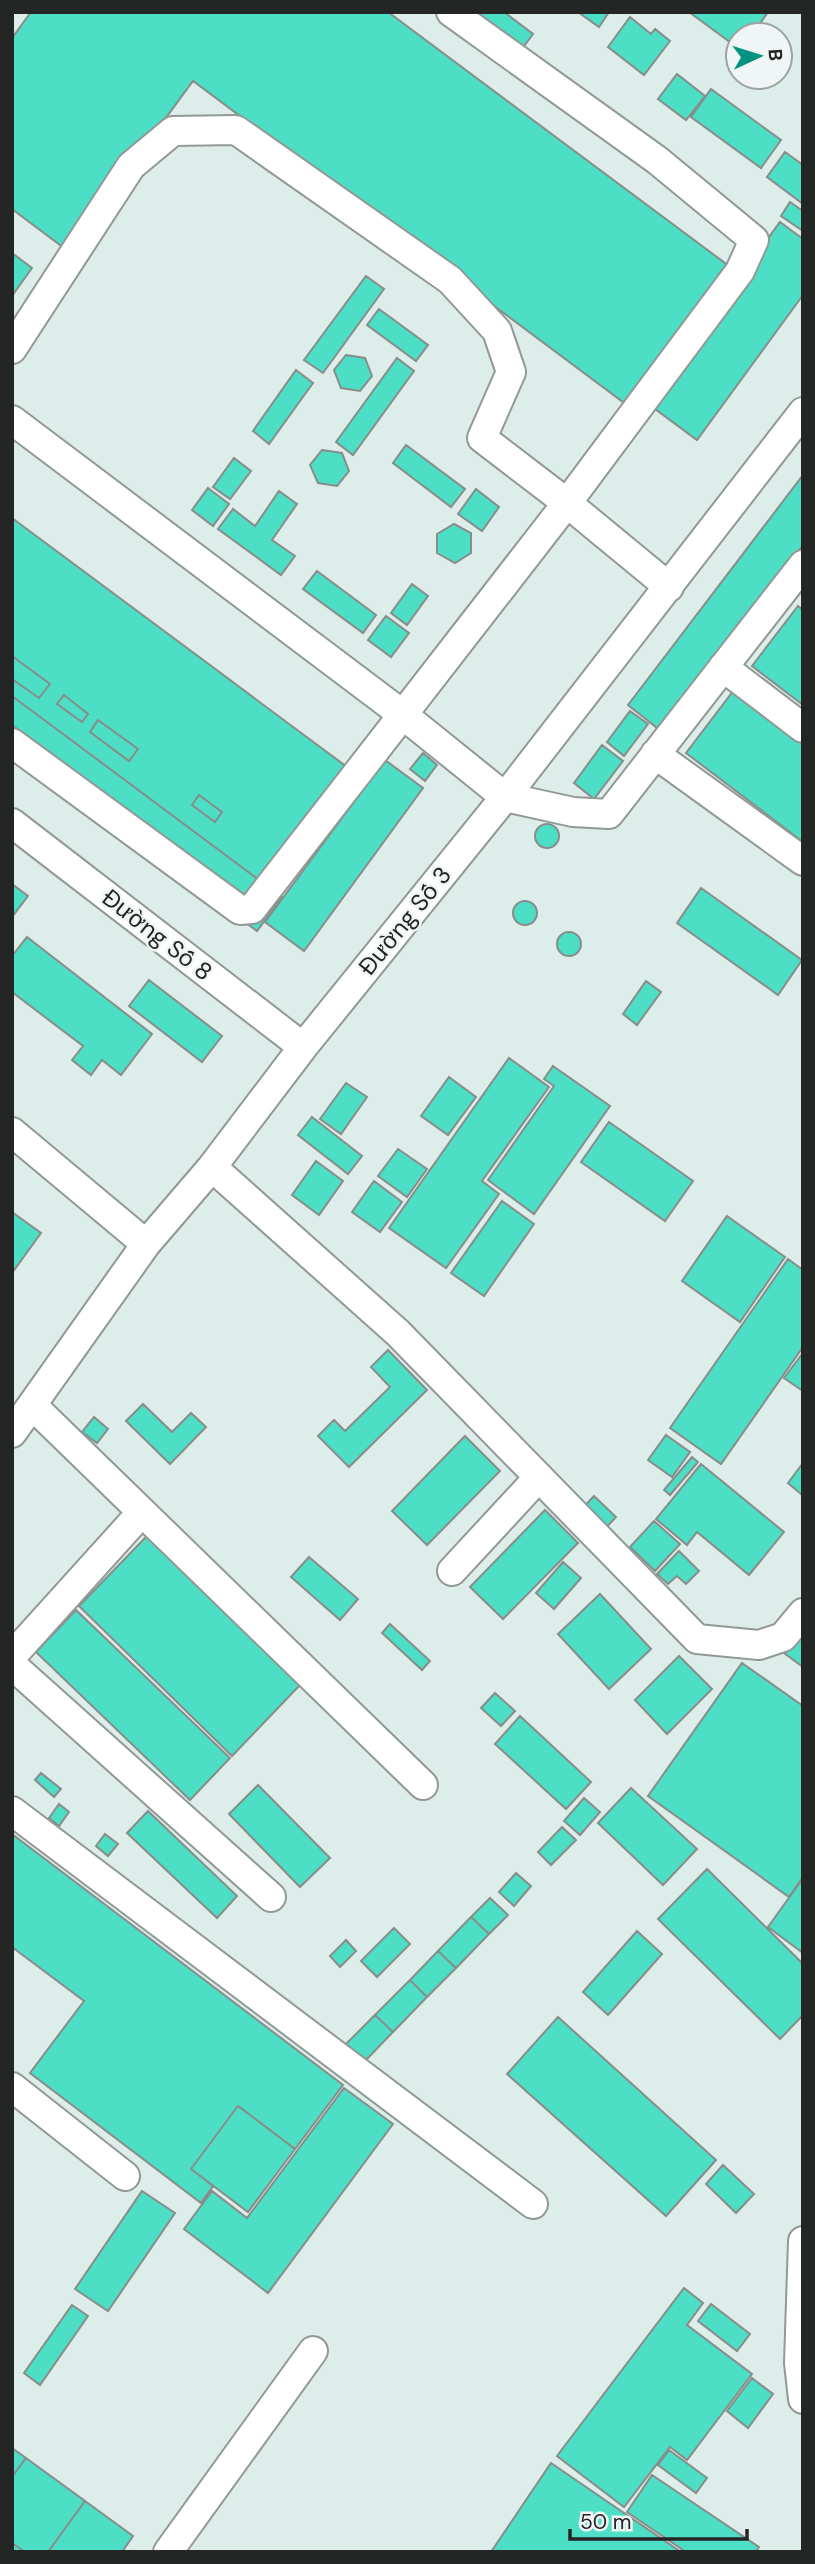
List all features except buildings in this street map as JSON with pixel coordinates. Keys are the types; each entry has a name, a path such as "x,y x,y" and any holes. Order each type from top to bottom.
{"street":[{"path":"12,743 240,910 252,909 566,503 740,271 754,240 657,160 452,12"},
{"path":"12,349 131,166 173,131 236,130 450,279 497,331 511,372 482,438 669,587"},
{"name":"Đường Số 3","path":"12,1433 146,1244 212,1167 303,1047 505,797 803,412"},
{"path":"12,420 402,713 505,797 573,812 609,814 723,667 798,580"},
{"path":"723,667 803,728"},
{"path":"655,754 803,861"},
{"name":"Đường Số 8","path":"12,823 303,1047"},
{"path":"12,1132 146,1244"},
{"path":"212,1167 398,1333 697,1639 759,1645 783,1637 803,1613"},
{"path":"33,1406 423,1785"},
{"path":"452,1571 539,1477"},
{"path":"12,1656 142,1512"},
{"path":"12,1665 271,1897"},
{"path":"12,1811 533,2204"},
{"path":"12,2087 125,2176"},
{"path":"803,2241 799,2363 803,2399"},
{"path":"168,2552 313,2351"}],"shaded area":[{"path":"12,12 803,12 803,2552 12,2552"}]}
